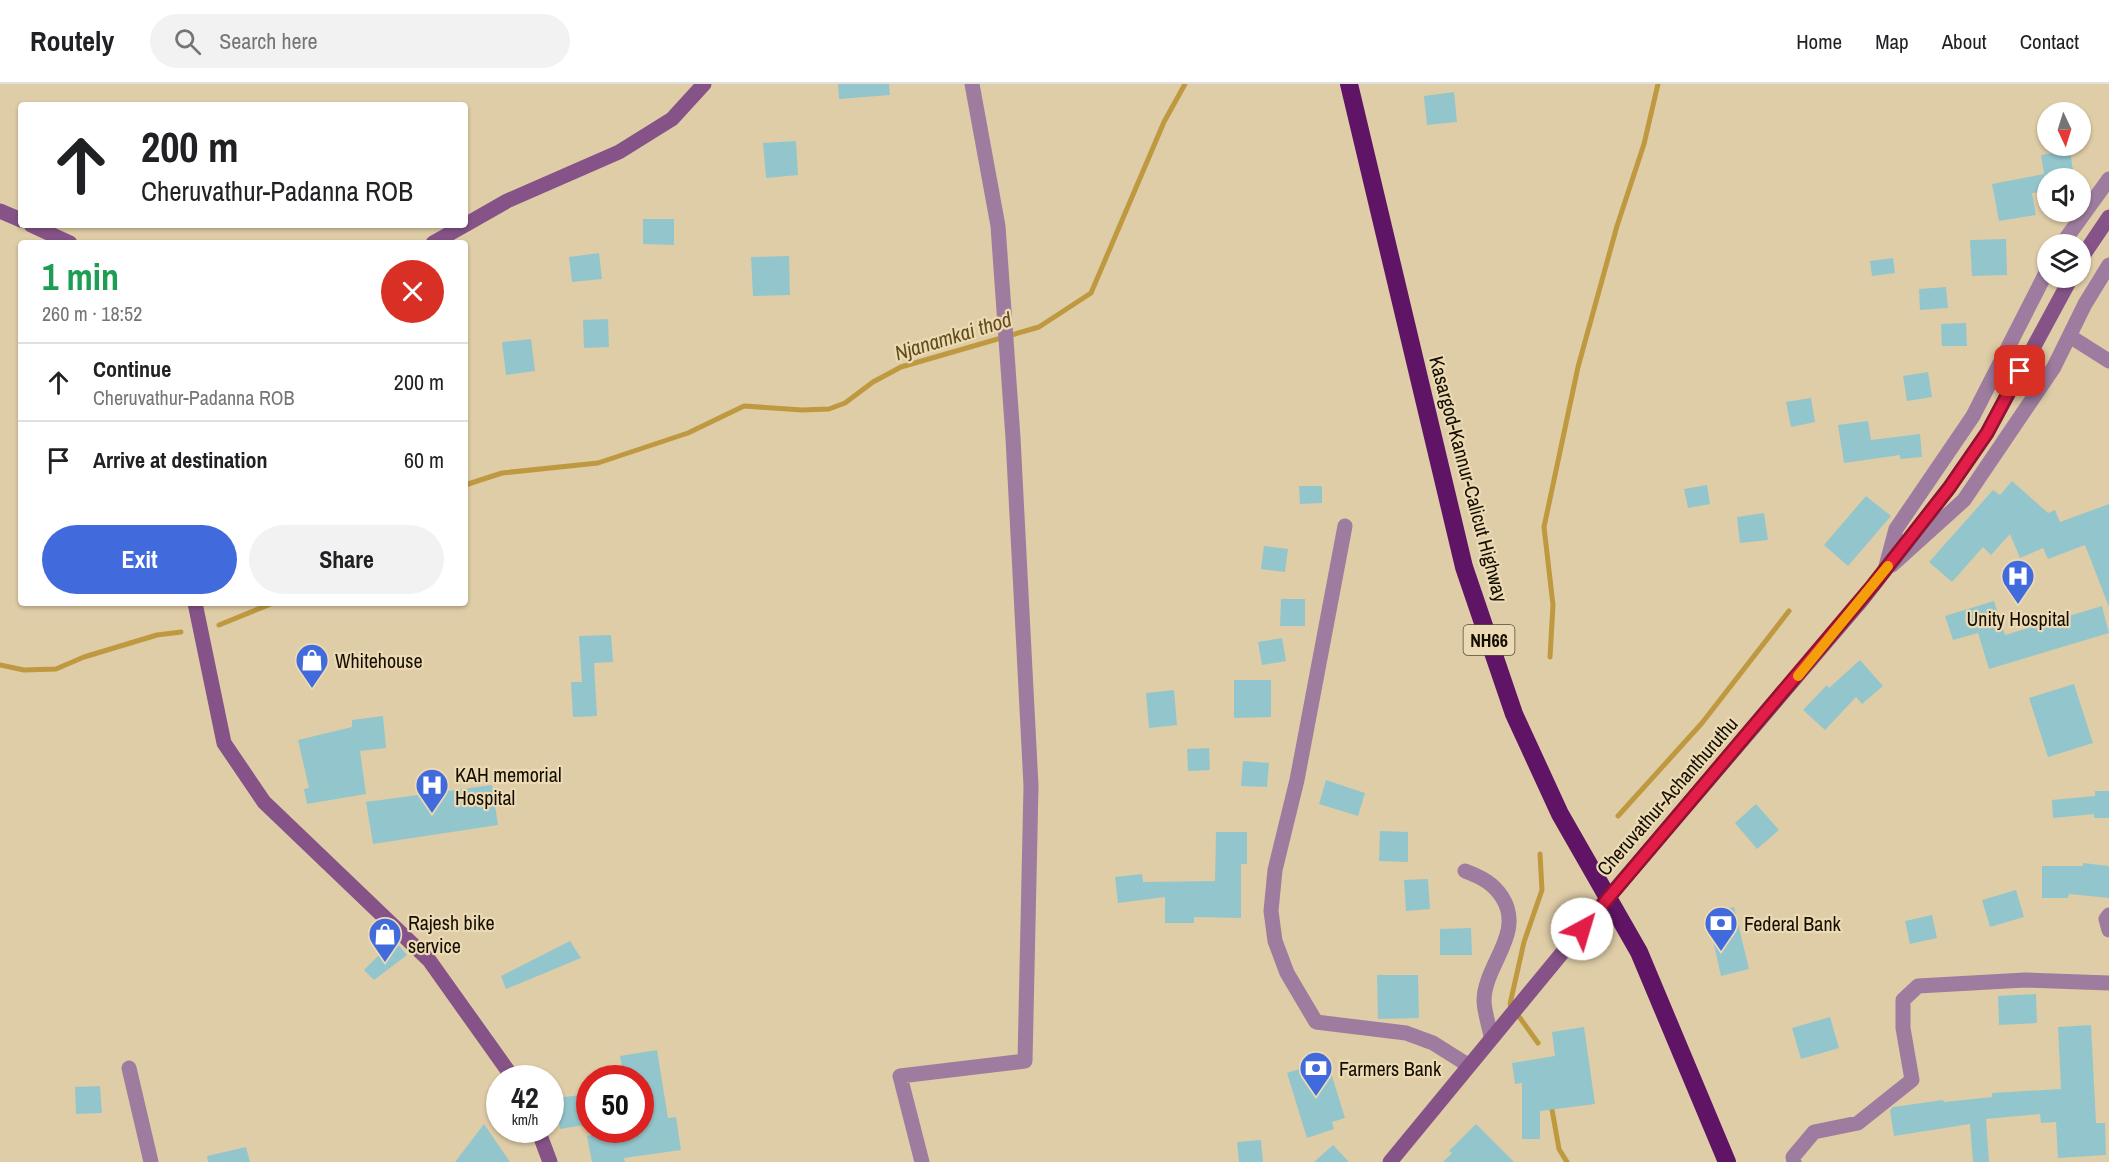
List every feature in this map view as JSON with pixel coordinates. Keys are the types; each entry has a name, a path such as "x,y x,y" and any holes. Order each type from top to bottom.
{"highway":[{"name":"Kasargod-Kannur-Calicut Highway","path":"1348,84 1464,567 1515,714 1560,814 1639,952 1727,1162"}],"main road":[{"path":"468,223 507,201 619,152 672,119 704,84"},
{"path":"0,211 18,219"},
{"path":"2091,244 2109,217"},
{"path":"38,228 64,240"},
{"path":"438,240 460,228"},
{"name":"Cheruvathur-Achanthuruthu","path":"1390,1162 1467,1065 1885,570 1987,433 2066,288"},
{"path":"196,606 224,743 264,802 429,960 504,1065"},
{"path":"543,1143 550,1162"}],"street":[{"path":"922,1162 900,1076 1025,1061 1031,786 1013,438 998,226 972,84"},
{"path":"2069,234 2109,179"},
{"path":"1885,570 1906,556 1932,526 1964,500 2023,417 2071,337 2085,304 2109,265"},
{"path":"1885,570 1896,529 1973,416 2038,288"},
{"path":"2071,337 2109,361"},
{"path":"1345,526 1297,780 1275,870 1271,911 1275,941 1287,973 1316,1022 1406,1033 1432,1043 1467,1065"},
{"path":"1465,871 1483,877 1498,890 1507,905 1510,924 1484,999 1493,1034"},
{"path":"2109,915 2106,919 2109,930"},
{"path":"1794,1162 1793,1157 1814,1132 1858,1123 1912,1080 1903,1028 1903,1000 1918,986 2025,980 2109,983"},
{"path":"129,1068 151,1162"}],"building":[{"path":"838,84 889,84 890,95 839,99"},
{"path":"1454,92 1457,122 1427,125 1424,96"},
{"path":"796,141 798,175 766,178 763,143"},
{"path":"2041,156 2071,156 2073,168 2043,168"},
{"path":"2037,175 2037,192 2032,193 2036,215 1999,221 1992,184"},
{"path":"643,219 674,219 674,245 643,244"},
{"path":"2006,239 2007,275 1972,276 1970,240"},
{"path":"599,253 602,279 572,282 569,257"},
{"path":"789,256 790,295 753,296 751,257"},
{"path":"1893,258 1895,273 1872,276 1870,261"},
{"path":"1946,287 1948,308 1920,310 1919,289"},
{"path":"608,319 609,347 584,348 583,320"},
{"path":"1966,323 1967,346 1942,346 1941,324"},
{"path":"531,339 535,371 506,375 502,342"},
{"path":"1928,372 1932,397 1907,401 1903,376"},
{"path":"1811,398 1815,422 1791,427 1786,402"},
{"path":"1868,421 1871,440 1920,434 1922,457 1900,459 1900,455 1844,463 1838,425"},
{"path":"2012,481 2048,513 2055,510 2060,522 2109,504 2109,607 2085,545 2048,559 2043,548 2020,558 2010,534 1991,555 1983,547 1952,582 1929,562 1993,490 2000,495"},
{"path":"1707,485 1710,504 1688,508 1684,489"},
{"path":"1299,486 1322,486 1322,503 1300,504"},
{"path":"1866,496 1891,516 1848,566 1824,545"},
{"path":"1764,513 1768,540 1740,543 1737,517"},
{"path":"1264,546 1288,549 1285,572 1261,569"},
{"path":"1281,599 1305,599 1305,626 1280,626"},
{"name":"Unity Hospital","path":"1994,601 2005,635 2102,606 2109,633 1989,669 1978,633 1953,640 1945,616"},
{"path":"611,635 613,662 594,663 597,716 573,717 571,682 582,682 579,636"},
{"path":"1282,638 1286,661 1262,665 1258,642"},
{"path":"1860,660 1883,686 1862,704 1856,697 1825,730 1803,710 1827,685 1829,688"},
{"path":"1234,680 1271,680 1271,717 1234,718"},
{"path":"2074,684 2093,743 2048,757 2029,698"},
{"path":"1174,690 1177,725 1149,728 1146,693"},
{"path":"383,716 386,748 360,751 366,794 307,804 304,789 309,788 298,740 352,727 352,720"},
{"path":"1209,748 1210,770 1188,771 1187,749"},
{"path":"1243,761 1269,763 1267,787 1241,786"},
{"path":"1326,780 1365,793 1358,816 1319,804"},
{"name":"KAH memorial Hospital","path":"492,785 498,825 373,844 366,802"},
{"path":"2095,791 2109,791 2109,818 2094,818 2094,814 2053,818 2052,800 2095,796"},
{"path":"1756,804 1779,830 1757,849 1735,823"},
{"path":"1380,831 1408,832 1408,862 1379,861"},
{"path":"1216,832 1247,832 1247,864 1241,864 1241,918 1194,917 1194,923 1165,923 1165,897 1118,903 1115,877 1142,874 1143,882 1215,881"},
{"path":"2083,863 2109,866 2109,898 2069,894 2068,898 2042,898 2042,866 2083,866"},
{"path":"1428,879 1430,909 1406,911 1404,880"},
{"path":"2016,890 2024,917 1990,927 1982,900"},
{"path":"1734,907 1749,969 1721,976 1707,914"},
{"path":"1932,915 1937,938 1910,944 1905,921"},
{"path":"1471,928 1472,955 1440,955 1440,929"},
{"name":"Rajesh bike service","path":"394,940 407,955 374,980 364,970"},
{"path":"570,941 581,958 506,989 501,976"},
{"path":"1377,975 1418,975 1419,1018 1378,1019"},
{"path":"2036,994 2037,1023 1999,1025 1998,996"},
{"path":"1830,1017 1839,1048 1801,1059 1792,1028"},
{"path":"2091,1025 2096,1123 2105,1123 2106,1155 2058,1158 2056,1122 2041,1123 2040,1114 1986,1119 1989,1162 1973,1162 1970,1124 1894,1136 1890,1110 1893,1107 1943,1100 1944,1102 1992,1097 1992,1093 2061,1089 2058,1027"},
{"path":"1584,1027 1595,1104 1540,1111 1540,1139 1522,1139 1522,1083 1515,1084 1512,1063 1555,1056 1552,1032"},
{"path":"657,1050 668,1118 676,1117 681,1150 624,1158 625,1162 592,1162 588,1143 654,1143 654,1065 622,1065 620,1056"},
{"name":"Farmers Bank","path":"1327,1060 1345,1118 1332,1122 1334,1129 1307,1138 1287,1073"},
{"path":"100,1086 102,1113 76,1114 75,1087"},
{"path":"576,1096 576,1126 564,1128 564,1097"},
{"path":"484,1124 486,1143 497,1143 510,1162 455,1162"},
{"path":"1476,1124 1514,1162 1443,1162 1452,1153 1449,1151"},
{"path":"1261,1140 1263,1162 1239,1162 1237,1142"},
{"path":"1333,1145 1349,1162 1314,1162"},
{"path":"246,1147 250,1162 208,1162 207,1156"}],"waterway":[{"name":"Njanamkai thod","path":"468,484 502,473 598,463 688,433 744,406 802,410 829,409 845,403 873,382 901,367 1039,327 1091,293 1164,122 1185,84"},
{"path":"1550,657 1553,605 1544,527 1578,367 1617,226 1644,144 1658,84"},
{"name":"Njanamkai thod","path":"219,625 266,606"},
{"path":"1618,816 1702,723 1789,611"},
{"name":"Njanamkai thod","path":"0,665 24,670 56,669 84,657 157,635 181,632"},
{"path":"1538,1043 1510,1004 1524,942 1542,890 1540,854"},
{"path":"1551,1104 1559,1149 1567,1162"}],"slow traffic":[{"path":"1798,676 1888,566"}],"place":[{"name":"Unity Hospital","path":"2018,605"},
{"name":"Whitehouse","path":"312,689"},
{"name":"KAH memorial Hospital","path":"432,814"},
{"name":"Federal Bank","path":"1721,952"},
{"name":"Rajesh bike service","path":"385,963"},
{"name":"Farmers Bank","path":"1316,1097"}],"route":[{"path":"1582,929 1862,600 1928,512 1949,488 1987,433 2020,371"}]}
